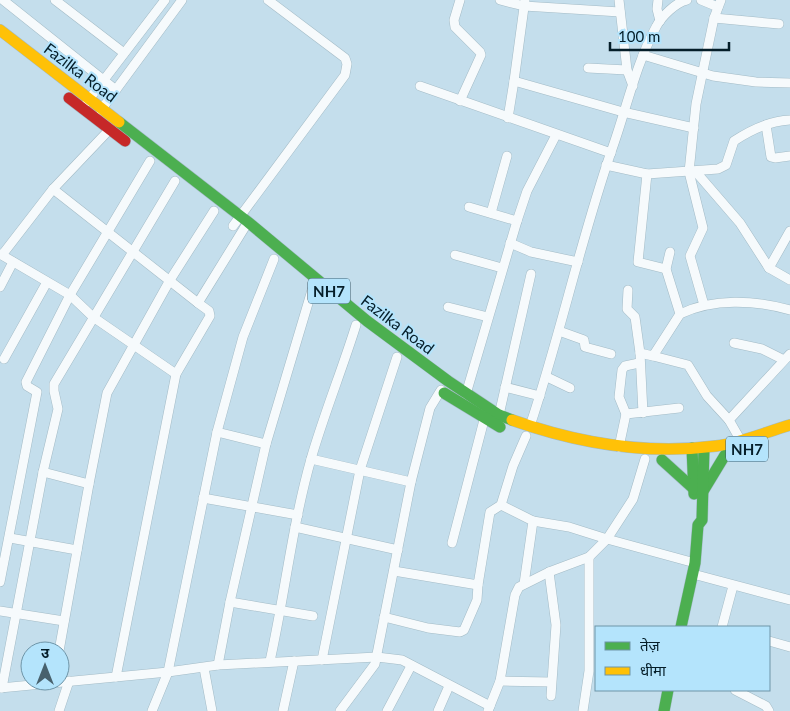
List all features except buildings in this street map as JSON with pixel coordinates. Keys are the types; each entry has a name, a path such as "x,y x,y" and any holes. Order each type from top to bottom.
{"main road":[{"name":"Fazilka Road","path":"0,30 86,104 94,118 172,179"},
{"name":"Fazilka Road","path":"0,45 86,104 102,108 240,224 466,394 498,415 528,431 619,447 698,454"},
{"name":"Fazilka Road","path":"210,208 240,224 274,259 312,290 397,357 484,420 616,456 662,460 698,454"},
{"name":"NH7","path":"698,454 790,425"},
{"name":"NH7","path":"698,454 725,455 790,436"},
{"path":"681,626 694,569 698,525 695,519 698,491 698,454"},
{"path":"698,491 725,455"},
{"path":"662,460 698,491"},
{"path":"664,711 668,691"}],"street":[{"path":"55,0 124,54"},
{"path":"86,104 165,0"},
{"path":"94,118 182,0"},
{"path":"198,303 240,224 345,75 347,64 345,58 268,0"},
{"path":"460,0 454,20 455,28 480,52 481,56 460,101"},
{"path":"500,0 620,12"},
{"path":"619,0 627,70 633,86"},
{"path":"658,0 657,9 660,21"},
{"path":"384,617 428,628 460,632 464,630 477,600 490,512 501,505 513,466 528,431 547,377 558,331 606,164 643,54 660,21 680,2 687,0"},
{"path":"701,0 719,3 701,73 694,128 693,172 703,228 690,256 704,305"},
{"path":"5,1 116,90"},
{"path":"508,118 525,3"},
{"path":"714,18 778,24"},
{"path":"643,54 679,64 701,73 756,82 790,83"},
{"path":"588,68 627,70"},
{"path":"514,82 624,112 694,128"},
{"path":"420,86 611,153"},
{"path":"606,164 647,174 693,172 724,167 734,141 747,132 766,124 790,120"},
{"path":"766,124 772,157 790,156"},
{"path":"110,129 54,189 1,255 70,295 93,316 176,374"},
{"path":"466,394 516,221 528,191 556,135"},
{"path":"491,213 507,156"},
{"path":"0,582 37,392 27,386 26,382 70,295 150,160"},
{"path":"693,172 740,223 769,268 790,280"},
{"path":"647,174 638,262 666,269"},
{"path":"20,686 1,688 43,472 58,409 54,384 172,179"},
{"path":"54,189 209,311 210,316 176,374 116,677"},
{"path":"469,207 516,221"},
{"path":"61,641 107,393 210,208"},
{"path":"769,268 790,231"},
{"path":"510,243 532,252 578,262"},
{"path":"670,252 666,269 680,314"},
{"path":"455,255 502,268"},
{"path":"152,711 168,672 217,432 243,337 274,259"},
{"path":"0,287 12,262"},
{"path":"498,415 531,274"},
{"path":"4,359 47,282"},
{"path":"218,665 230,602 266,444 312,290"},
{"path":"628,290 627,309 635,317 640,353 643,413"},
{"path":"653,356 680,314 704,305 746,303 773,305 790,310"},
{"path":"448,307 488,317"},
{"path":"270,662 282,610 295,527 311,459 356,325"},
{"path":"558,331 584,340 585,347 611,354"},
{"path":"729,420 787,357 734,342"},
{"path":"640,353 688,365 707,396 729,420 741,441"},
{"path":"322,660 360,470 397,357"},
{"path":"619,447 626,414 619,397 622,370 625,366 639,363"},
{"path":"547,377 570,388"},
{"path":"505,387 540,396"},
{"path":"340,711 372,670 377,657 411,482 430,408 441,390"},
{"path":"626,414 679,408"},
{"path":"452,543 484,420"},
{"path":"217,432 266,444"},
{"path":"311,459 411,482"},
{"path":"70,681 168,672 218,665 377,657 395,658 489,708 500,681 515,595 524,584 548,572 589,557 607,540 633,499 645,459"},
{"path":"43,472 89,484"},
{"path":"203,498 298,515"},
{"path":"501,505 533,521 569,527 694,569 733,586 790,600"},
{"path":"524,584 533,521"},
{"path":"295,527 398,550"},
{"path":"10,538 30,540 77,550"},
{"path":"583,711 593,671 589,557"},
{"path":"394,571 478,585"},
{"path":"548,572 556,625 551,696"},
{"path":"722,626 733,586"},
{"path":"230,602 313,616"},
{"path":"0,611 64,622"},
{"path":"770,641 790,647"},
{"path":"282,711 294,661"},
{"path":"387,711 411,666"},
{"path":"204,668 212,711"},
{"path":"500,681 551,682"},
{"path":"438,711 449,686"},
{"path":"59,711 66,691"},
{"path":"736,691 766,706 769,711"}],"traffic: fast":[{"path":"119,122 248,222 367,321 448,381 499,415 512,420"},
{"path":"444,393 500,427"},
{"path":"692,448 694,494"},
{"path":"681,626 695,563 698,525 702,520 704,448"},
{"path":"702,493 725,455"},
{"path":"662,460 694,489"},
{"path":"664,711 668,691"}],"traffic: slow":[{"path":"0,30 119,122"},
{"path":"512,420 587,441 638,448 664,449 725,445 790,425"}],"traffic: jam":[{"path":"69,98 125,141"}]}
